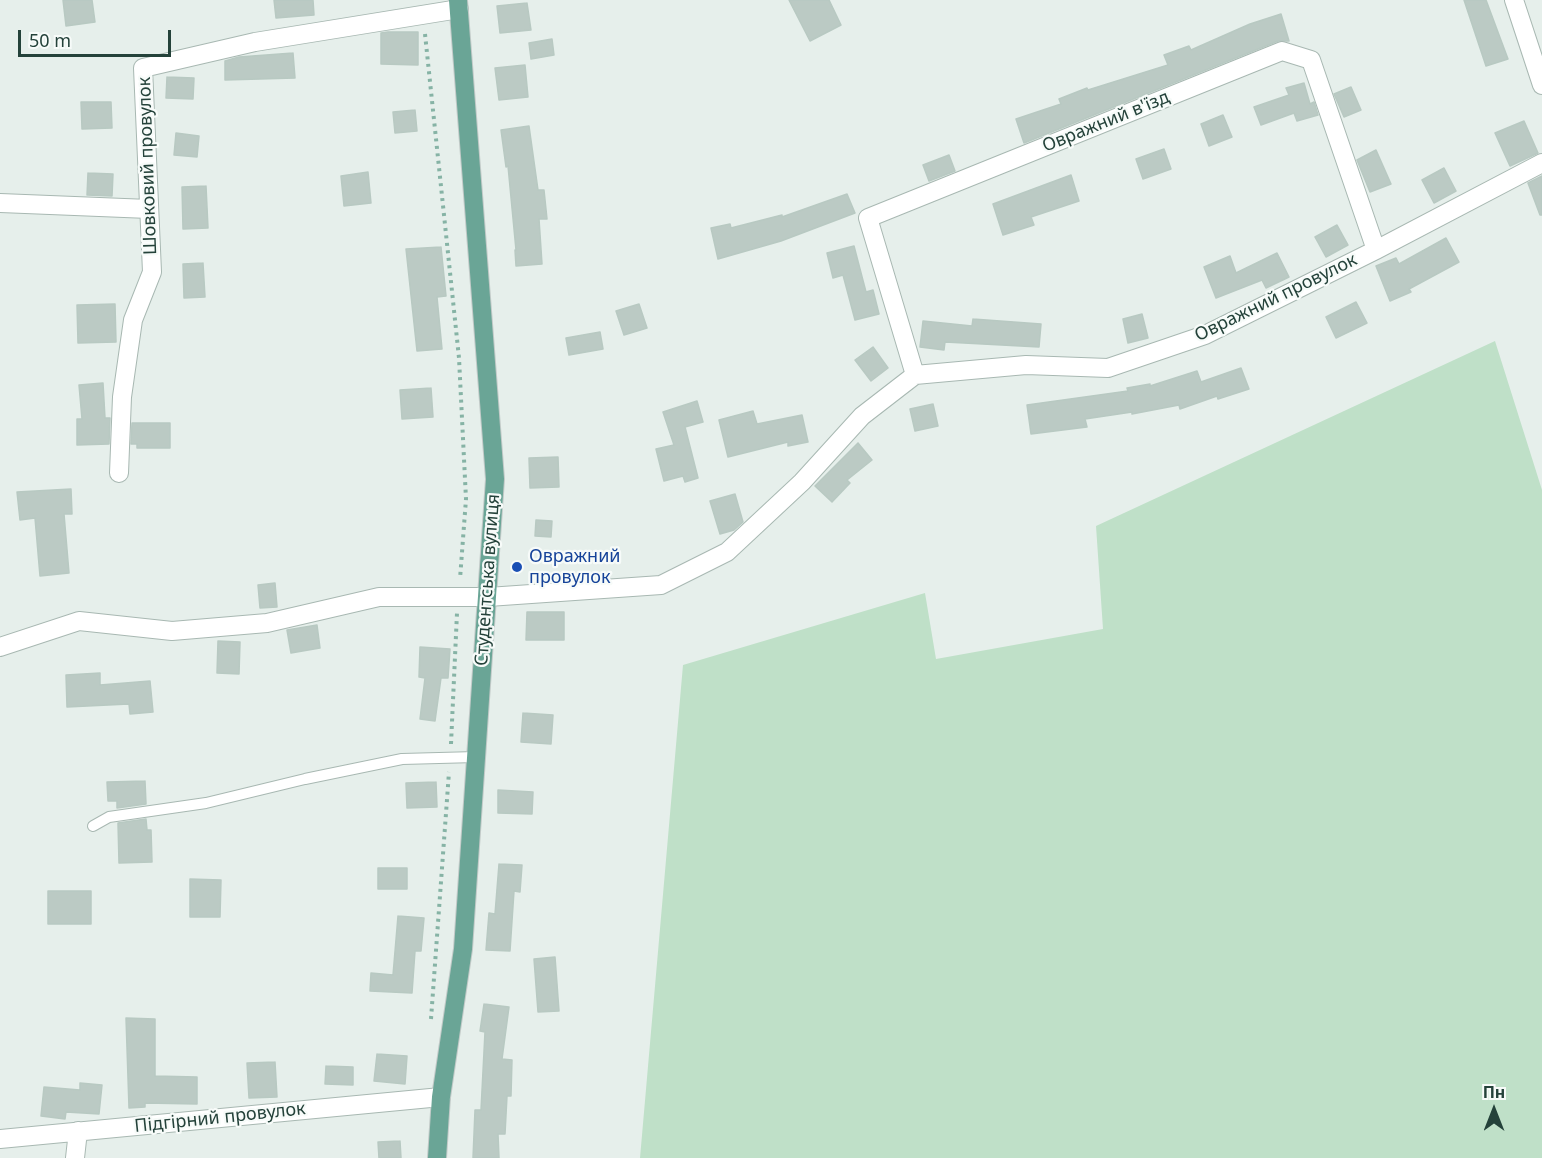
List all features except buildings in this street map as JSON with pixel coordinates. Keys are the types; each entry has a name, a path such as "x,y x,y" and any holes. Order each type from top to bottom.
{"main road":[{"name":"Студентська вулиця","path":"437,1158 441,1097 463,949 495,479 459,5"}],"street":[{"path":"1514,0 1542,85"},
{"name":"Шовковий провулок","path":"119,473 122,397 133,320 152,272 143,68 255,42 459,5"},
{"name":"Овражний в'їзд","path":"915,375 868,218 1282,51 1311,60 1376,250"},
{"name":"Овражний провулок","path":"915,375 1026,365 1108,368 1205,335 1376,250 1542,163"},
{"path":"0,203 149,209"},
{"path":"0,647 79,621 172,631 267,623 379,597 488,597 661,585 727,552 802,482 862,416 915,375"},
{"name":"Підгірний провулок","path":"0,1139 441,1097"},
{"path":"75,1158 78,1131"}],"lane":[{"path":"93,826 110,817 206,803 402,759 476,757"}],"green space":[{"path":"1495,341 1542,490 1542,1158 640,1158 683,665 925,593 936,659 1103,629 1096,526"}],"place":[{"name":"Овражний провулок","path":"517,567"}]}
